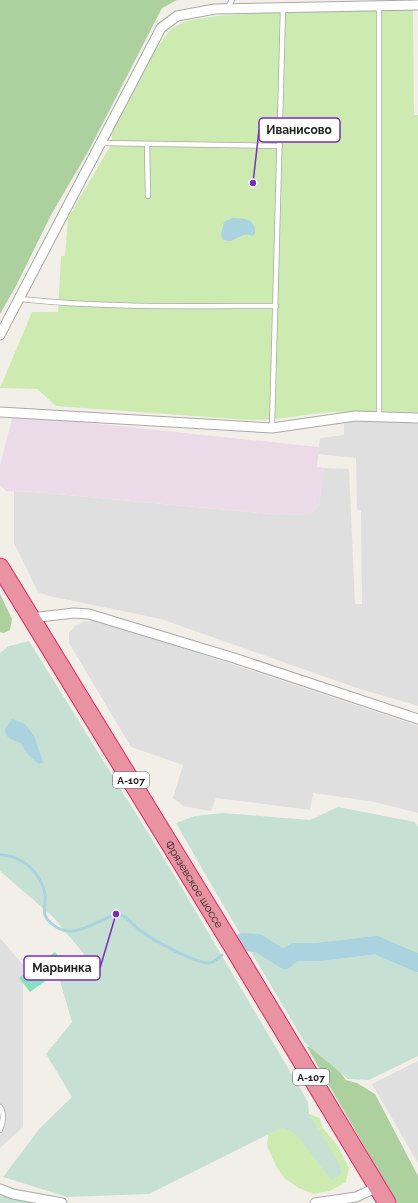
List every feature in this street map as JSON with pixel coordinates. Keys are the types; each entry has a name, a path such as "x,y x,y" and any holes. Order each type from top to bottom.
{"highway":[{"name":"Фрязевское шоссе","path":"0,567 231,944 387,1203"}],"street":[{"path":"0,335 161,28 177,16 215,9 418,5"},
{"path":"0,412 272,428 355,416 418,418"},
{"path":"31,618 74,613 89,614 234,658 418,719"},
{"path":"315,1203 356,1197 378,1187"},
{"path":"0,1189 13,1194 62,1203"}],"lane":[{"path":"227,8 232,0"},
{"path":"379,6 379,416"},
{"path":"272,428 283,7"},
{"path":"101,143 280,146"},
{"path":"147,144 148,196"},
{"path":"20,299 58,303 135,307 276,306"},
{"path":"0,1106 3,1110 3,1121 0,1130"}],"shaded area":[{"path":"13,415 319,447 317,467 324,468 319,505 311,514 282,515 35,492 6,491 0,485 0,465"},
{"path":"344,421 418,423 418,706 357,688 161,619 49,596 38,592 14,543 14,491 282,515 310,514 319,505 324,468 349,469 355,604 362,604 361,511 357,509 356,458 318,454 320,438 344,435"},
{"path":"85,621 96,621 156,639 418,726 418,813 375,802 313,793 310,810 216,798 211,811 183,806 173,798 183,765 131,747 69,643 69,633 75,626"},
{"path":"0,938 23,965 23,1127 0,1148"},
{"path":"418,1061 418,1163 372,1084"}],"green space":[{"path":"0,0 177,0 162,8 89,150 51,215 16,286 0,314"},
{"path":"413,8 414,115 418,115 418,412 335,412 269,420 250,420 56,406 37,389 0,388 32,312 58,312 61,256 65,256 68,218 109,148 112,138 111,133 153,52 171,29 186,21 217,16 275,12"},
{"path":"0,594 12,619 10,630 4,633 0,632"},
{"path":"29,641 179,883 308,1102 309,1114 340,1165 341,1174 331,1180 296,1134 283,1127 149,1194 67,1197 3,1177 40,1128 72,1097 46,1054 72,1022 60,981 84,954 53,917 0,871 0,653 9,646"},
{"path":"338,807 415,822 418,827 418,1056 369,1080 348,1079 305,1043 176,823 195,816 223,813 310,820"},
{"path":"55,952 66,966 30,992 19,978"},
{"path":"319,1044 346,1080 357,1083 375,1094 418,1176 418,1203 397,1203 307,1047"},
{"path":"297,1109 320,1118 322,1127 338,1146 349,1168 346,1182 330,1191 313,1194 299,1188 285,1179 276,1166 267,1146 270,1119"},
{"path":"0,1196 45,1203 0,1203"}],"water":[{"path":"232,218 241,218 252,222 255,229 255,234 252,236 246,234 230,241 223,240 221,234 224,222"},
{"path":"12,719 25,724 34,736 43,762 39,764 28,755 21,743 10,739 6,735 5,729"}],"waterway":[{"path":"0,855 22,861 35,872 43,886 45,894 44,910 46,918 54,926 67,931 78,930 116,914 120,914 138,929 155,940 194,959 209,963 213,962 222,955"},
{"path":"243,942 258,943 285,960 294,952 318,952 376,945 418,963"}],"place":[{"name":"Иванисово","path":"253,183"},
{"name":"Марьинка","path":"116,914"}]}
